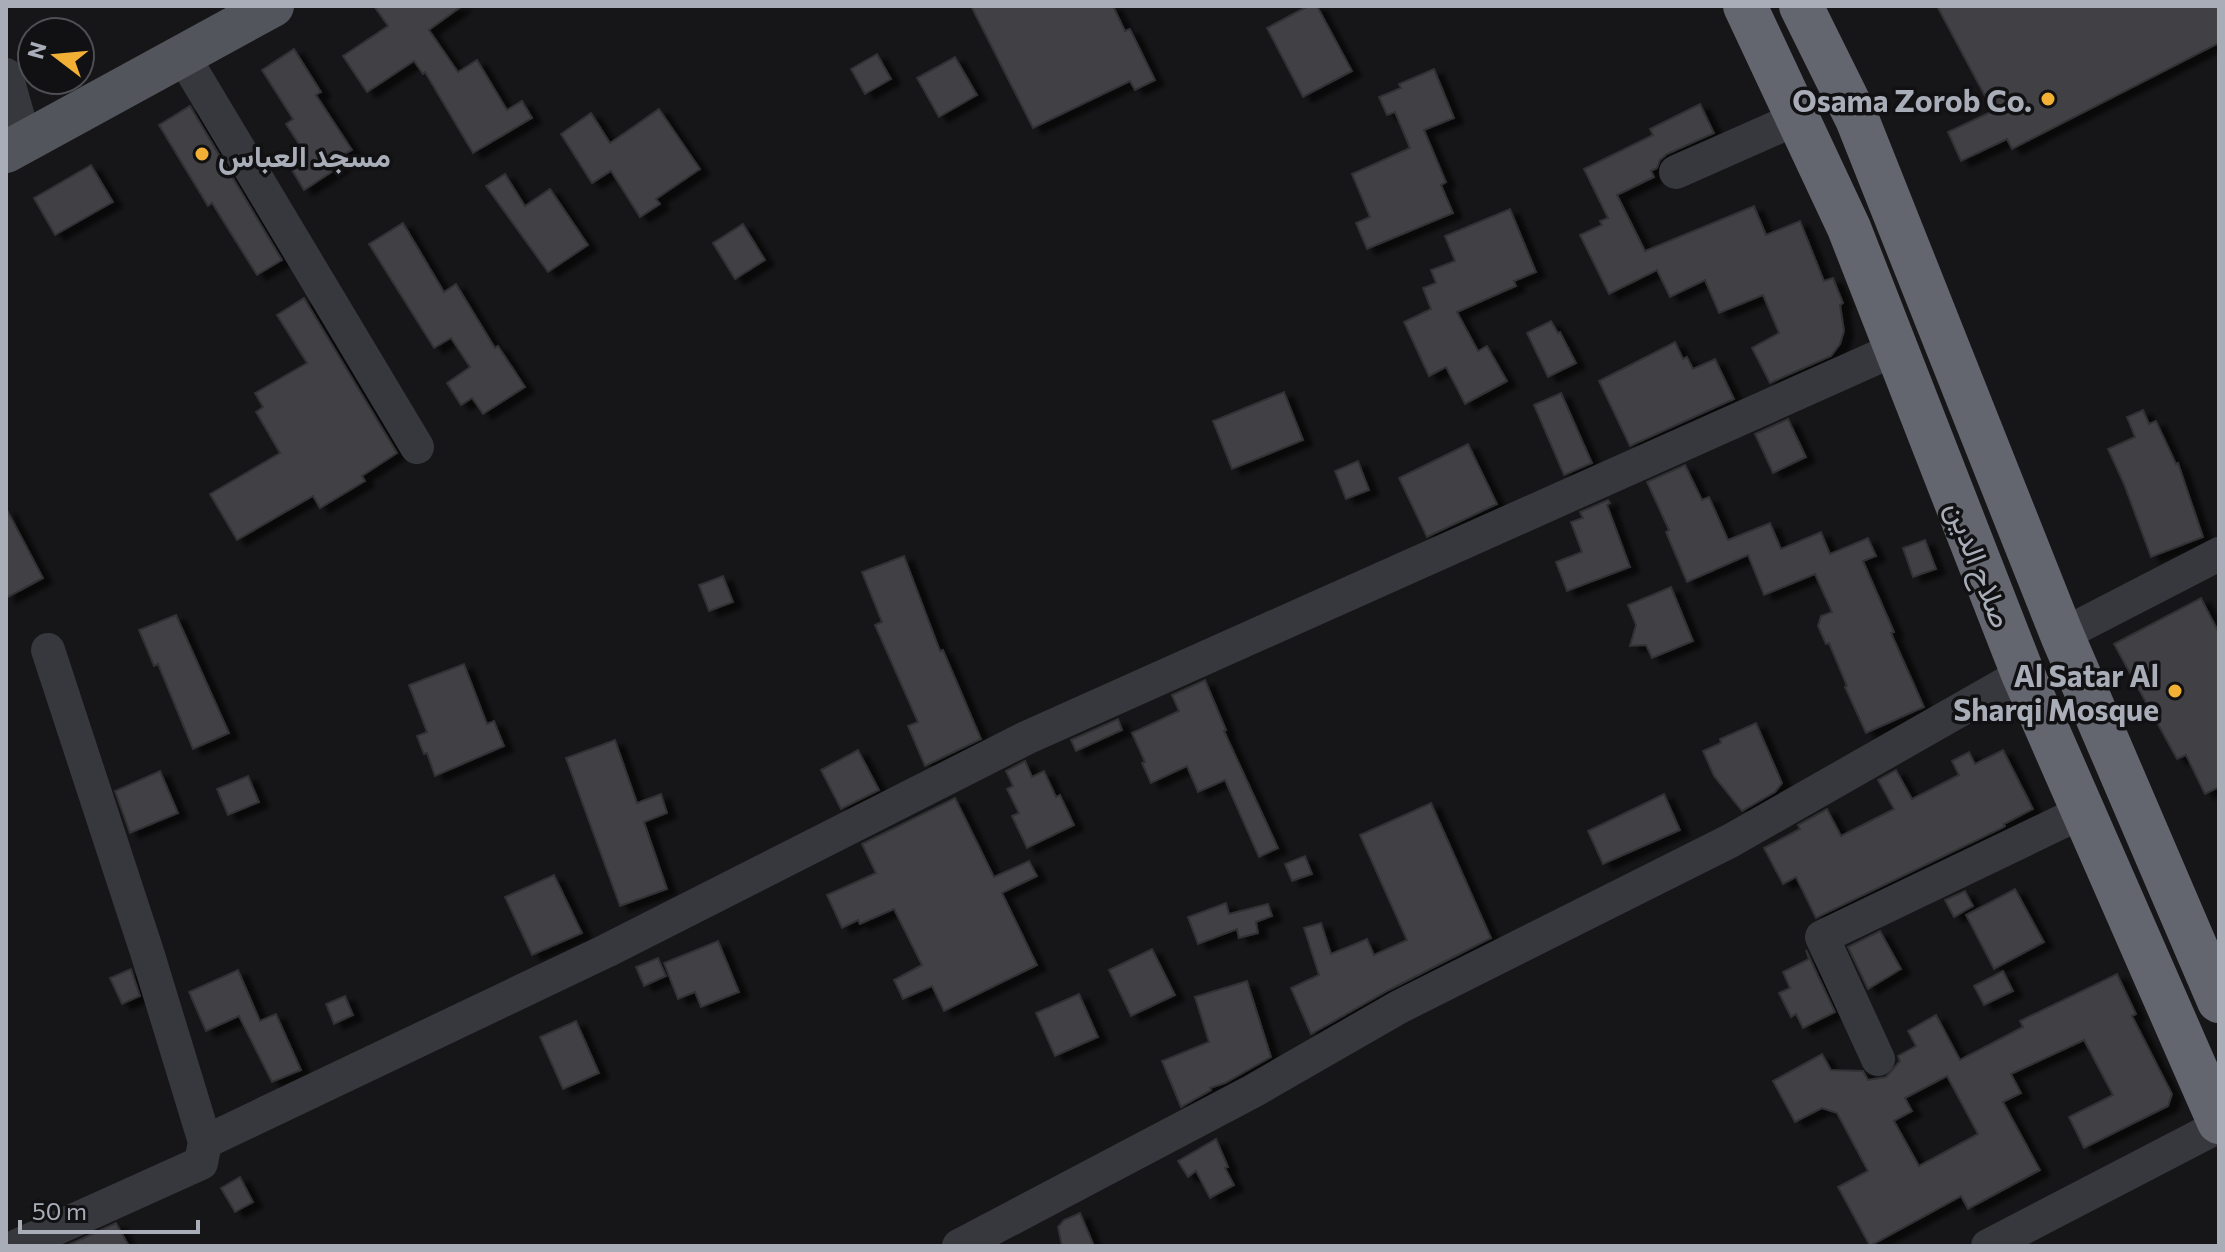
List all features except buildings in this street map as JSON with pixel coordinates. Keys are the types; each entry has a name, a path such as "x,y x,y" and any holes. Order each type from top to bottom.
{"highway":[{"name":"صلاح الدين","path":"1745,6 1849,228 2023,674 2219,1124"},
{"name":"صلاح الدين","path":"1801,6 1857,119 2062,635 2219,1001"},
{"path":"1800,122 1822,101 1857,119"}],"main road":[{"path":"15,147 273,6"}],"lane":[{"path":"183,56 417,447"},
{"path":"6,75 15,147"},
{"path":"1676,172 1800,122"},
{"path":"205,1142 606,951 1026,738 1898,348"},
{"path":"2062,635 2219,554"},
{"path":"17,1246 201,1163 205,1142 48,650"},
{"path":"959,1246 1253,1091 1399,1007 1730,841 2023,674"},
{"path":"1878,1059 1822,937 2084,811"},
{"path":"1988,1246 2219,1124"}],"place":[{"name":"Osama Zorob Co.","path":"2048,99"},
{"name":"مسجد العباس","path":"202,154"},
{"name":"Al Satar Al Sharqi Mosque","path":"2175,691"}]}
